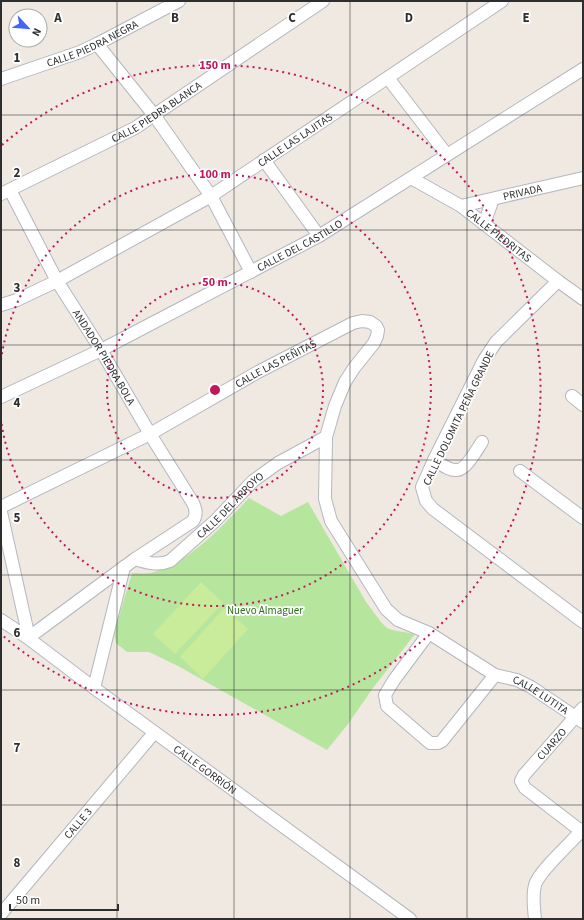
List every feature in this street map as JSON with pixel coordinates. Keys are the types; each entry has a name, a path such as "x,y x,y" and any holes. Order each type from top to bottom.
{"street":[{"name":"CALLE PIEDRA NEGRA","path":"1,79 80,52 179,1"},
{"name":"CALLE PIEDRA BLANCA","path":"5,192 135,128 324,1"},
{"name":"CALLE LAS LAJITAS","path":"1,305 17,300 57,281 211,196 502,1"},
{"path":"97,44 154,115 211,196 251,272"},
{"name":"CALLE DEL CASTILLO","path":"1,397 101,350 319,236 583,69"},
{"path":"388,78 447,156"},
{"path":"264,160 319,236"},
{"name":"CALLE PIEDRITAS","path":"411,178 462,206 583,299"},
{"name":"PRIVADA","path":"462,206 583,178"},
{"name":"ANDADOR PIEDRA BOLA","path":"5,192 57,281 101,350 150,434 193,503 196,515 193,521"},
{"path":"484,224 493,199"},
{"name":"CALLE DOLOMITA PEÑA GRANDE","path":"558,281 496,342 484,360 422,487 426,501 433,510 583,622"},
{"name":"CALLE LAS PEÑITAS","path":"1,506 150,434 258,372 353,323 362,321 370,322 376,326 378,330 377,336 374,343 345,382 335,406 326,437"},
{"path":"572,396 583,405"},
{"name":"CALLE DEL ARROYO","path":"135,559 155,564 163,564 170,561 214,521 253,481 278,463 326,437"},
{"name":"CALLE LUTITA","path":"326,437 324,499 331,521 386,609 398,620 429,633 495,675 517,680 580,715"},
{"path":"434,460 451,469 461,469 476,452 482,442"},
{"path":"520,471 583,518"},
{"path":"1,517 28,638"},
{"name":"CALLE DEL ARROYO","path":"28,638 135,559 193,521"},
{"path":"94,688 124,567"},
{"name":"CALLE GORRIÓN","path":"1,620 28,638 410,919"},
{"path":"429,633 394,680 385,695 387,706 430,743 438,744 442,741 495,675"},
{"name":"CUARZO","path":"580,715 524,775 521,782 525,788 582,830"},
{"name":"CALLE 3","path":"1,914 154,732"},
{"path":"535,919 533,903 535,885 541,874 582,830"}],"green space":[{"name":"Nuevo Almaguer","path":"249,498 281,516 308,502 366,602 381,622 387,628 392,630 415,634 327,750 178,666 149,652 127,652 116,643 114,633 132,573 151,573 166,568 179,561 216,532"},
{"path":"201,582 223,603 175,654 153,634"},
{"path":"224,608 248,629 203,679 180,657"}]}
